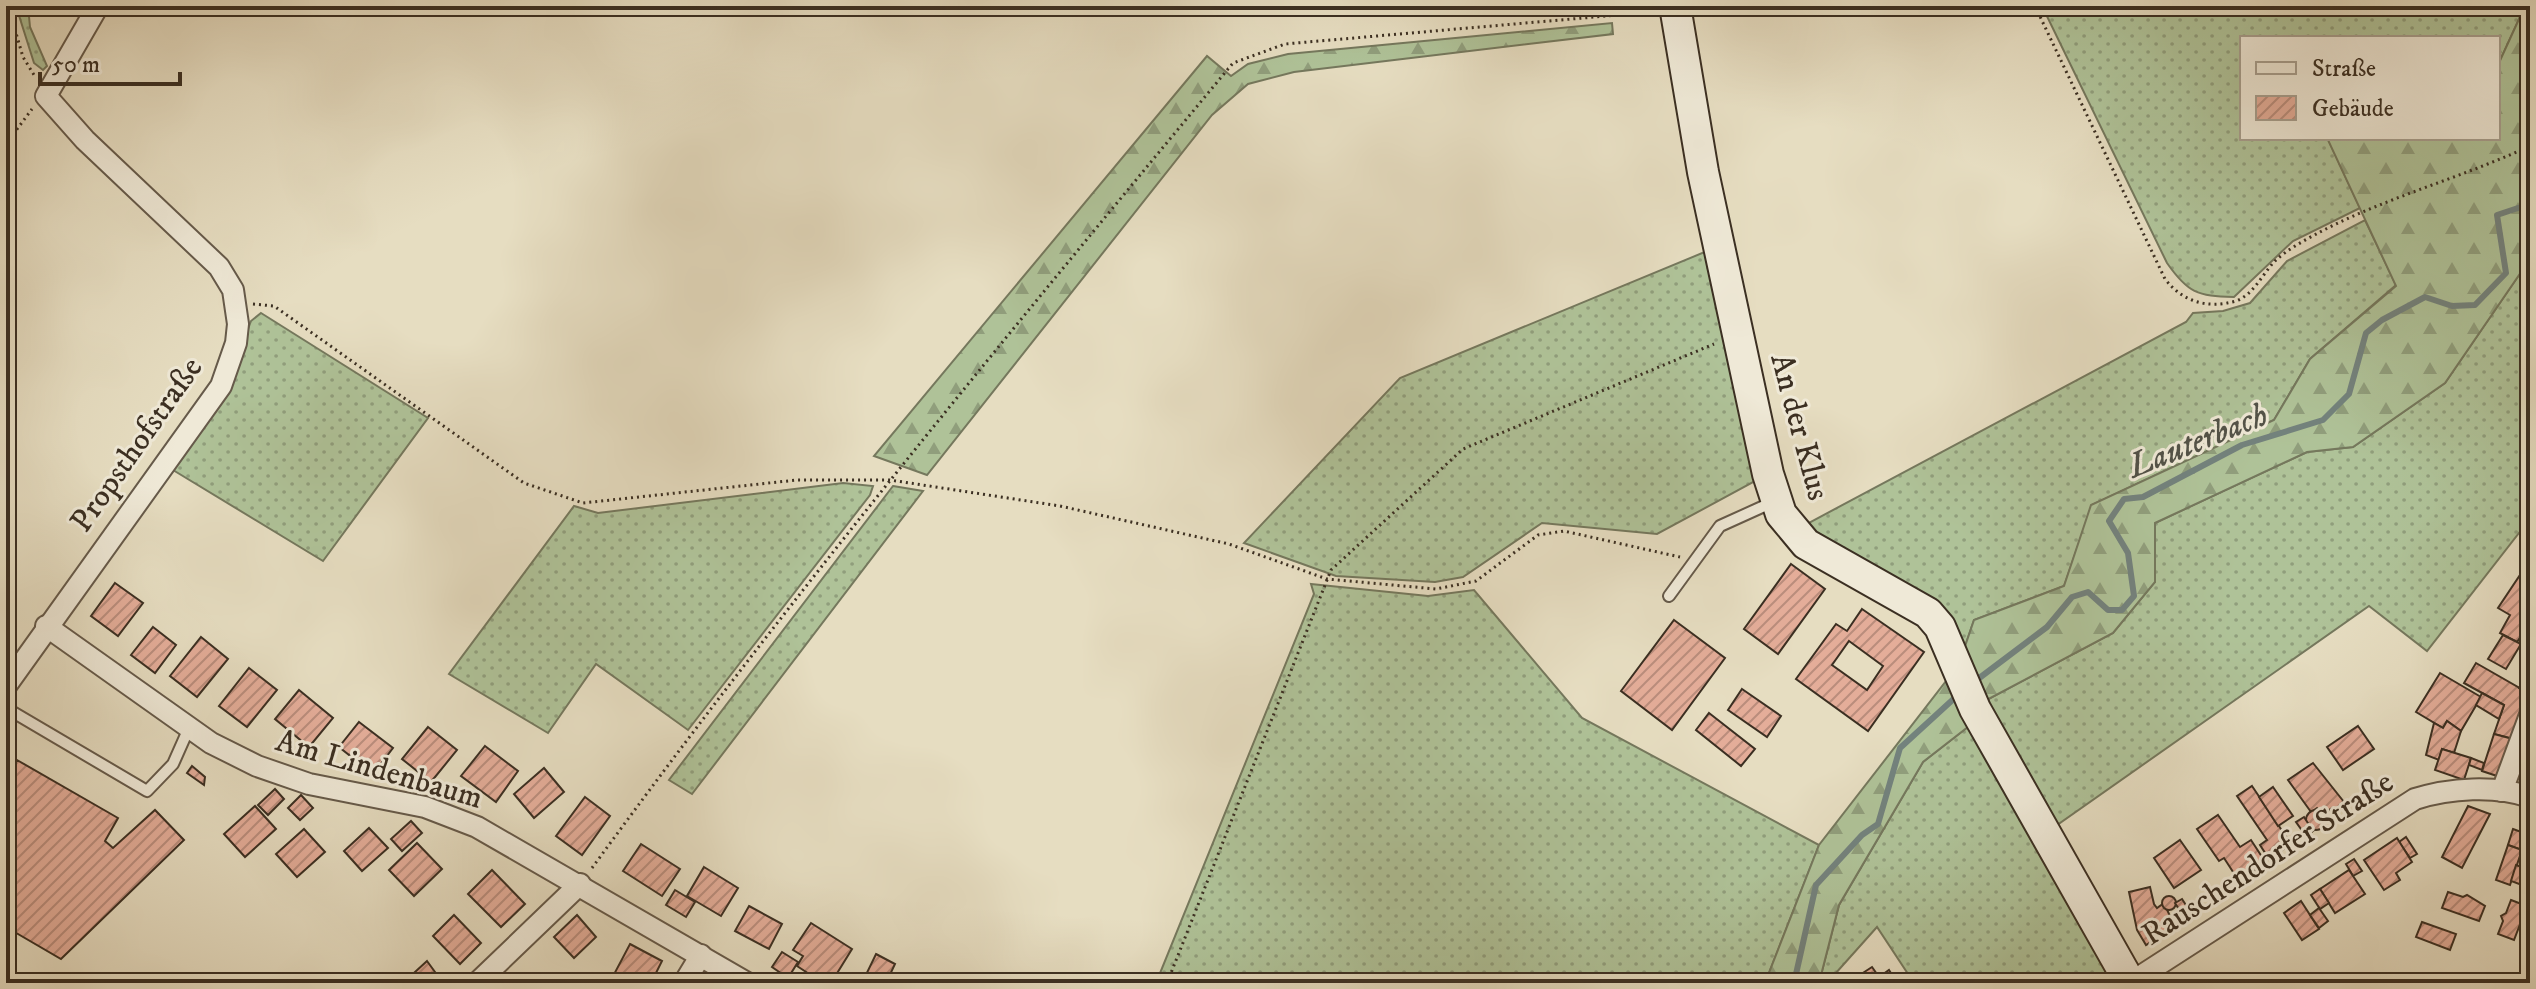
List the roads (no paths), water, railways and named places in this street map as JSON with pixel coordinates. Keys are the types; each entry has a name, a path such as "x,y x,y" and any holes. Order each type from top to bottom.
{"street":[{"name":"Propsthofstraße","path":"6,686 46,626 221,386 236,343 236,304 219,267 85,140 46,96 98,6"},
{"name":"An der Klus","path":"1675,8 1703,172 1775,501 1781,514 1806,544 1928,613 1940,627 1954,667 1975,709 2125,974 2126,983"},
{"name":"Am Lindenbaum","path":"46,626 189,728 257,766 309,784 425,807 477,827 747,983"},
{"path":"2502,791 2530,715"},
{"name":"Rauschendorfer Straße","path":"2138,983 2144,974 2415,799 2439,791 2502,791 2530,797"},
{"path":"477,983 580,884"},
{"path":"684,983 701,955"}],"lane":[{"path":"1669,596 1720,526 1775,501"},
{"path":"6,708 147,791 173,764 189,728"}],"waterway":[{"name":"Lauterbach","path":"1974,682 2047,627 2072,597 2088,592 2108,610 2122,610 2134,596 2128,553 2109,521 2124,499 2143,497 2242,445 2323,420 2349,394 2366,333 2382,320 2425,297 2452,306 2475,305 2506,273 2497,215 2530,204"},
{"name":"Lauterbach","path":"1794,983 1816,885 1862,835 1878,824 1900,748 1959,694"}]}
